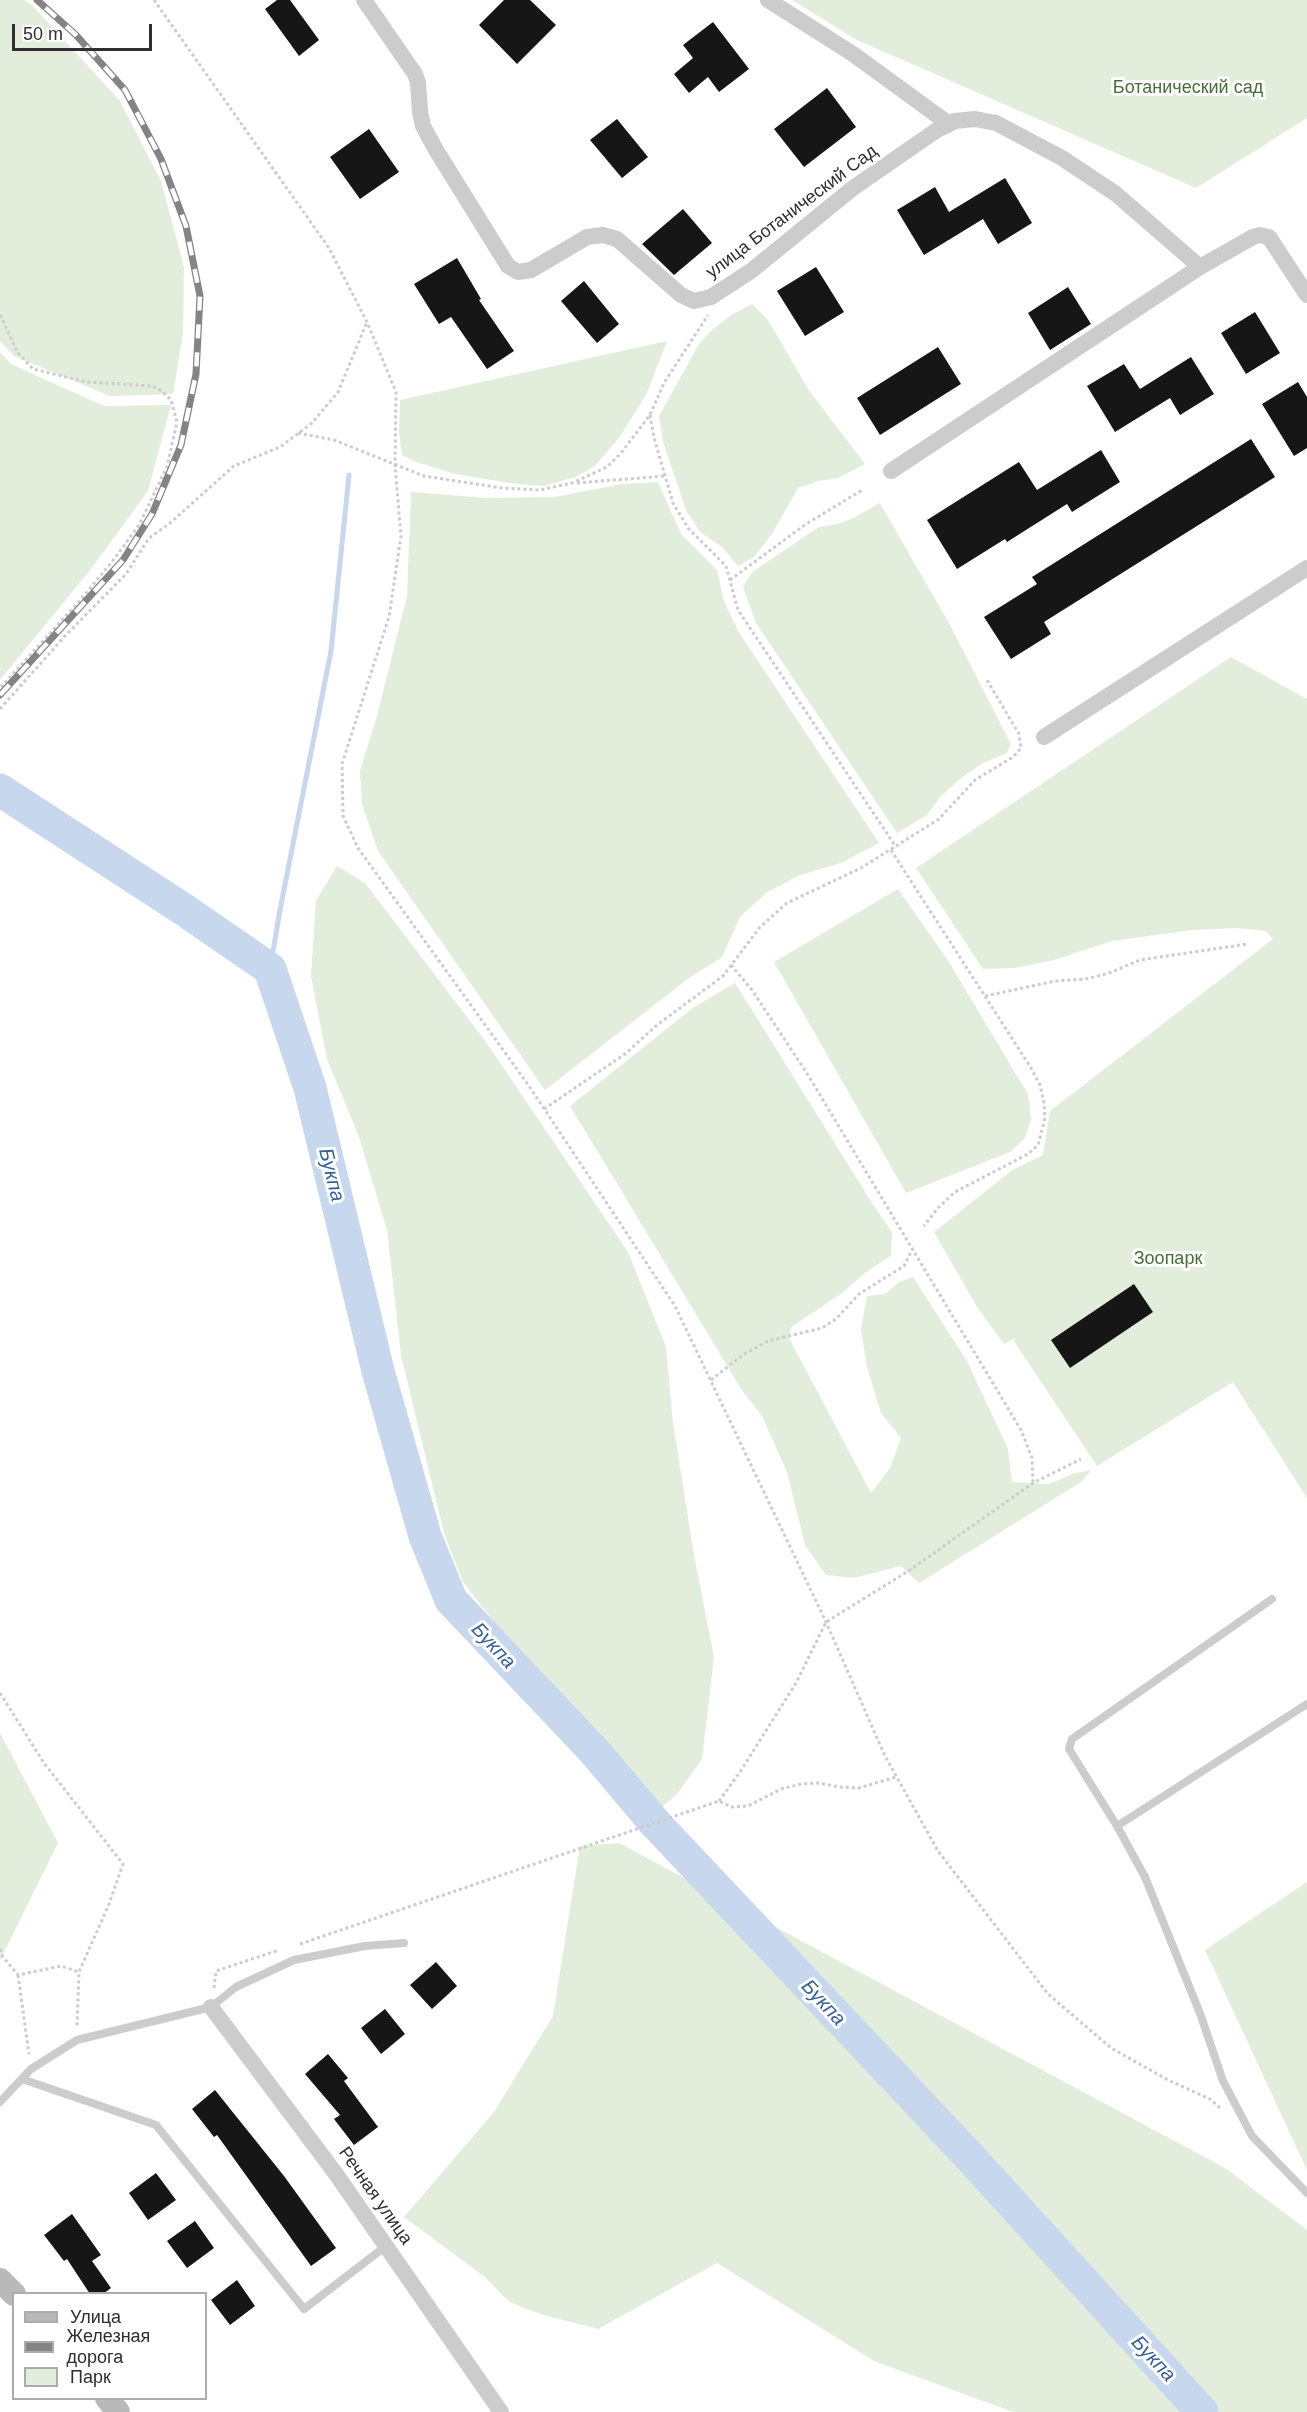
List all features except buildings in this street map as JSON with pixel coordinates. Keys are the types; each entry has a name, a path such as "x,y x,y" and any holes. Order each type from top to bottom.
{"main road":[{"path":"0,2280 12,2292"},
{"path":"109,2400 118,2412"}],"street":[{"name":"улица Ботанический Сад","path":"364,0 415,74 423,126 436,150 508,266 518,272 531,270 587,237 603,235 617,239 681,295 694,301 711,297 751,271 853,188 949,124 975,119 996,123 1062,158 1116,194 1200,267"},
{"path":"768,0 853,54 949,124"},
{"path":"891,471 1200,267 1253,237 1265,235 1269,237 1307,295"},
{"path":"1044,737 1307,568"},
{"name":"Речная улица","path":"211,2007 336,2174 501,2412"}],"lane":[{"path":"1272,1599 1072,1738 1069,1749 1117,1826 1145,1877 1201,2016 1223,2080 1252,2136 1307,2193"},
{"path":"1117,1826 1307,1704"},
{"path":"0,2102 31,2069 77,2040 211,2007 236,1987 294,1960 365,1946 404,1943"},
{"path":"22,2079 156,2125 304,2309 386,2246"}],"path":[{"path":"154,0 329,248 367,322 396,392 395,466 401,536 389,616 342,764 343,816 358,848 544,1109 675,1306 826,1622 885,1756 938,1851 1048,1994 1111,2048 1168,2080 1210,2099 1227,2114"},
{"path":"572,483 607,467 621,453 650,415 664,383 710,313"},
{"path":"0,315 18,353 33,369 87,382 152,386 162,391 171,400 177,422 167,467 139,525 116,558 83,597 0,688"},
{"path":"0,709 64,637 126,574 149,538 169,524 234,466 280,447 312,423 338,392 367,322"},
{"path":"650,415 664,476 673,503 688,528 726,566 738,610 896,847"},
{"path":"298,433 334,440 424,476 502,488 540,490 572,483 664,476"},
{"path":"730,580 806,524 864,489"},
{"path":"544,1109 625,1054 657,1025 723,976 760,927 787,903 861,868 896,847 939,819 975,780 1013,757 1021,748 1019,734 987,680"},
{"path":"891,850 1040,1084 1044,1102 1043,1133 1038,1145 1028,1154 955,1192 924,1226"},
{"path":"985,996 1055,981 1086,979 1109,973 1140,960 1247,944"},
{"path":"731,964 752,990 808,1076 1021,1430 1032,1458 1035,1475 1033,1483"},
{"path":"711,1380 744,1354 768,1341 822,1328 836,1319 859,1294 903,1266 912,1250"},
{"path":"295,1945 719,1801 796,1683 826,1622 910,1570 1033,1483 1081,1459"},
{"path":"0,1693 44,1763 123,1864 109,1904 79,1972 77,2040"},
{"path":"719,1801 732,1807 748,1806 781,1789 801,1784 819,1783 859,1788 897,1777"},
{"path":"0,1949 3,1957 18,1975 31,2069"},
{"path":"211,2007 216,1971 284,1949"},
{"path":"18,1975 62,1966 79,1972"}],"green space":[{"path":"0,0 24,0 32,5 120,101 161,181 184,267 183,333 173,394 110,396 14,356 0,341"},
{"name":"Ботанический сад","path":"792,0 1307,0 1307,118 1196,188 857,40"},
{"path":"752,304 768,320 810,392 865,464 838,478 818,481 798,488 772,534 754,557 738,566 722,547 700,532 686,510 663,442 659,416 699,344 731,315"},
{"path":"667,341 647,393 619,438 595,466 576,477 544,486 509,483 455,474 416,462 402,455 399,433 400,400"},
{"path":"0,352 11,364 104,406 171,405 148,491 91,569 0,680"},
{"path":"658,482 681,534 717,570 724,601 738,631 879,843 841,863 800,875 766,893 740,917 722,957 689,978 545,1090 378,851 362,804 360,771 377,716 407,596 411,492 486,498 554,497 622,484"},
{"path":"880,503 950,625 1011,744 1007,753 983,763 961,778 940,797 927,815 897,833 756,623 743,587 752,572 819,527 838,524"},
{"name":"Зоопарк","path":"1231,657 1307,699 1307,1498 1233,1382 1097,1466 1014,1341 1015,1338 1004,1344 977,1307 934,1232 1014,1169 1043,1155 1050,1111 1273,939 1265,931 1238,928 1192,930 1112,941 1054,960 1015,968 983,969 916,868"},
{"path":"337,866 365,883 486,1042 628,1252 666,1347 673,1423 694,1555 714,1657 702,1759 677,1794 657,1811 517,1651 463,1582 444,1533 401,1355 387,1230 359,1137 327,1059 311,976 316,901"},
{"path":"898,889 949,962 1028,1094 1031,1120 1025,1138 1010,1152 906,1193 774,962"},
{"path":"735,983 892,1232 891,1256 866,1272 841,1294 791,1327 789,1338 871,1493 890,1468 901,1438 881,1413 867,1367 861,1329 867,1296 885,1294 899,1282 913,1277 967,1361 1008,1449 1012,1482 1049,1484 1072,1474 1091,1470 1081,1482 919,1583 901,1566 854,1578 826,1575 805,1545 787,1472 762,1416 743,1392 570,1106 694,1007"},
{"path":"0,1733 58,1843 0,1960"},
{"path":"619,1843 1225,2168 1307,2230 1307,2412 1013,2412 874,2361 717,2263 598,2329 543,2315 509,2302 485,2277 404,2217 494,2112 553,2016 580,1846"},
{"path":"1307,1882 1307,2170 1205,1950"}],"waterway":[{"path":"270,969 331,651 349,475"},
{"name":"Букпа","path":"0,790 183,909 270,969 310,1088 378,1371 425,1536 451,1600 595,1752 654,1822 969,2156 1202,2412"}],"railway":[{"path":"0,695 123,560 152,514 181,445 196,374 200,296 186,226 161,159 125,90 76,35 37,0"}]}
